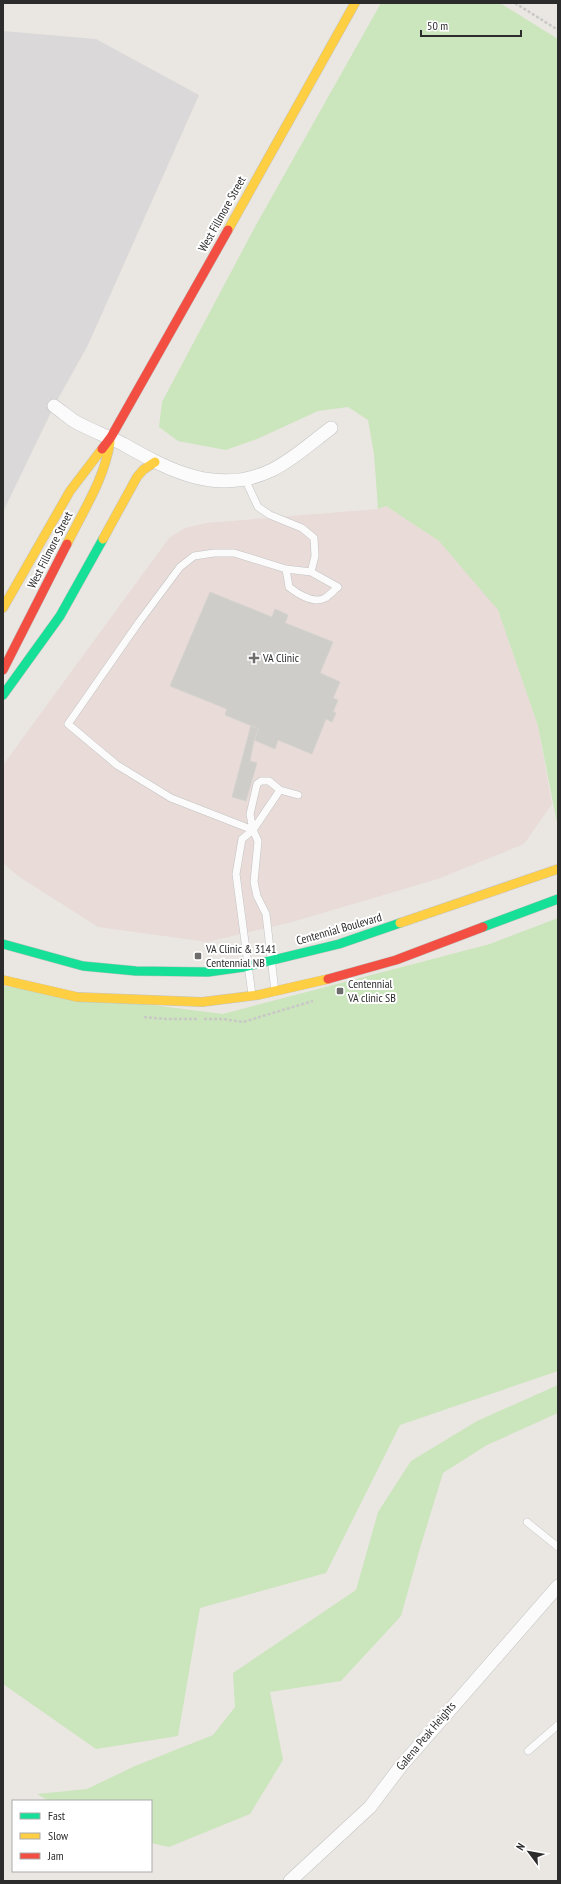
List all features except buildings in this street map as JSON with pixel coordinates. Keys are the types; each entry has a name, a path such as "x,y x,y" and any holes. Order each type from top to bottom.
{"main road":[{"name":"West Fillmore Street","path":"3,608 70,490 111,437 355,3"},
{"name":"West Fillmore Street","path":"3,670 98,482 108,456 111,437"},
{"path":"3,695 60,616 137,477 143,470 155,462"},
{"name":"Centennial Boulevard","path":"3,944 83,966 136,971 196,973 250,966 339,944 558,869"},
{"path":"3,980 76,997 202,1002 252,996 312,984 396,960 558,899"}],"street":[{"path":"54,406 74,421 111,437 155,462 183,475 224,481 245,479 271,471 282,465 331,428"},
{"name":"Galena Peak Heights","path":"290,1881 370,1807 401,1766 558,1586"}],"lane":[{"path":"245,479 258,506 270,515 302,528 314,538 315,556 311,572"},
{"path":"253,830 170,798 117,765 68,724 139,622 180,567 194,556 214,552 234,553 286,569 311,572 338,587 325,598 316,600 297,593 289,587 286,569"},
{"path":"275,992 266,914 257,896 254,882 258,841 253,830 250,814 257,784 261,781 269,781 280,790 298,795"},
{"path":"252,996 250,966 243,930 236,874 242,840 253,830 280,790"},
{"path":"526,1522 558,1547"},
{"path":"528,1751 558,1725"}],"path":[{"path":"515,3 558,30"}],"shaded area":[{"path":"3,31 96,39 199,95 88,345 54,406 3,512"},
{"path":"386,506 439,541 497,607 538,726 552,804 524,844 438,879 292,922 207,942 98,927 18,876 3,863 3,765 169,538 185,528 206,523 378,509"}],"green space":[{"path":"381,3 500,3 558,39 558,828 538,726 498,610 439,541 386,506 378,509 374,454 368,420 348,407 318,411 257,439 226,450 178,441 159,427 162,402 256,225"},
{"path":"558,918 558,1371 400,1425 326,1573 200,1608 178,1736 96,1749 3,1684 3,986 223,1014 490,944"},
{"path":"558,1385 558,1413 487,1445 443,1473 401,1616 341,1681 270,1692 283,1760 250,1814 169,1847 152,1843 152,1800 47,1800 37,1794 87,1789 135,1766 213,1735 235,1707 233,1673 356,1590 378,1512 411,1461 477,1421"}],"traffic: fast":[{"path":"3,695 60,616 103,539"},
{"path":"483,927 558,899"},
{"path":"3,944 83,966 136,971 208,972 244,967 339,944 400,923"}],"traffic: slow":[{"path":"228,230 355,3"},
{"path":"67,544 98,481 110,442"},
{"path":"3,608 70,491 102,449"},
{"path":"103,539 137,477 143,470 155,462"},
{"path":"400,923 558,869"},
{"path":"3,980 77,997 202,1002 258,995 328,979"}],"traffic: jam":[{"path":"102,449 111,437 228,230"},
{"path":"3,670 67,544"},
{"path":"328,979 396,960 483,927"}],"place":[{"name":"VA Clinic","path":"254,658"},
{"name":"VA Clinic & 3141 Centennial NB","path":"198,956"},
{"name":"Centennial VA clinic SB","path":"340,991"}]}
